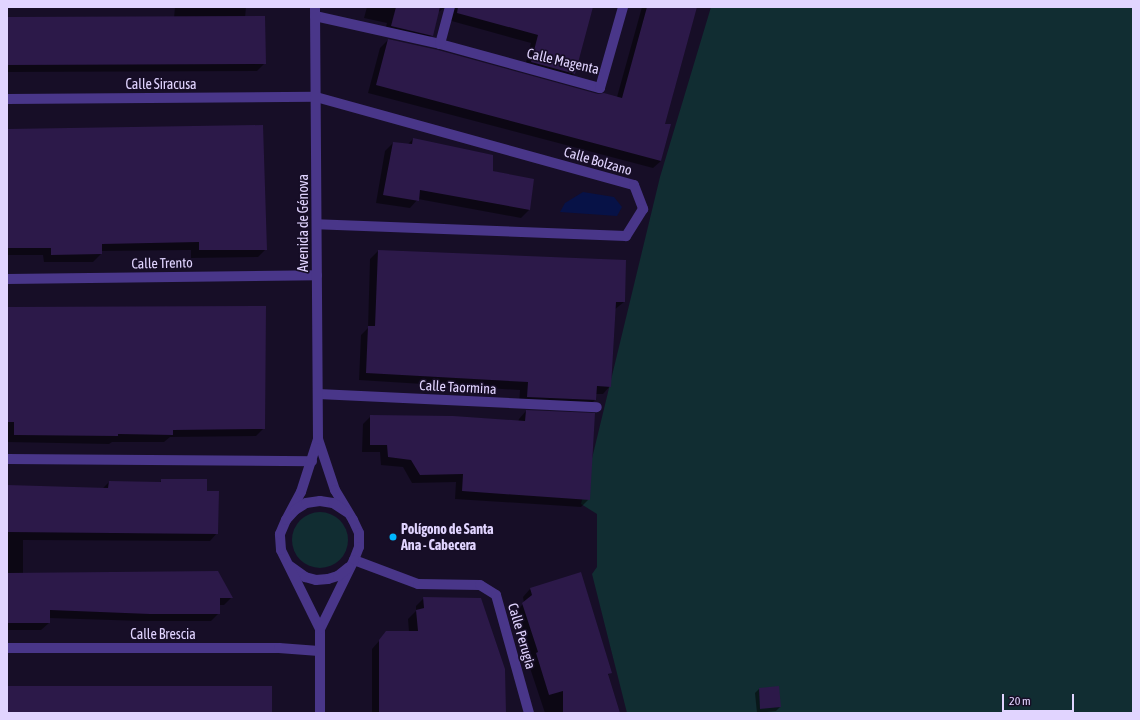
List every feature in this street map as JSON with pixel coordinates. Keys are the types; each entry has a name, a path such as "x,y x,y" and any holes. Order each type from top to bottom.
{"street":[{"path":"440,44 450,7"},
{"name":"Calle Magenta","path":"315,12 440,44 600,88 623,7"},
{"name":"Avenida de Génova","path":"315,12 318,439 301,492 280,534 281,550 320,629"},
{"name":"Calle Siracusa","path":"7,99 316,97"},
{"name":"Calle Bolzano","path":"316,97 634,185 644,209 626,236 317,224"},
{"name":"Calle Trento","path":"7,279 317,275"},
{"name":"Calle Taormina","path":"318,394 597,407"},
{"name":"Avenida de Génova","path":"318,439 336,490 359,533 359,547 354,560 320,629 320,713"},
{"path":"7,459 312,461"},
{"name":"Avenida de Génova","path":"286,520 295,510 306,503 320,501 333,503 344,510 353,520"},
{"name":"Avenida de Génova","path":"288,564 296,572 305,577 316,580 338,576 347,569 354,560"},
{"name":"Calle Perugia","path":"354,560 418,584 480,585 496,595 529,713"},
{"name":"Calle Brescia","path":"7,648 279,648 319,651"}],"green space":[{"path":"711,7 1133,7 1133,713 627,713 592,574 597,567 597,514 581,504 660,177"},
{"path":"314,512 326,512 336,516 344,524 348,534 348,546 344,556 336,564 326,568 314,568 304,564 296,556 292,546 292,534 296,524 304,516"}],"shaded area":[{"path":"583,192 614,197 622,207 617,216 560,212 565,203"}],"building":[{"path":"396,7 440,7 433,36 391,26"},
{"path":"458,7 593,7 575,74 531,62 538,35 457,13"},
{"path":"647,7 697,7 665,124 671,124 661,161 376,85 388,39 438,50 598,94 604,93 622,98"},
{"path":"265,16 266,64 7,65 7,17"},
{"path":"263,125 267,250 199,250 199,242 102,244 102,254 51,255 51,248 7,248 7,129"},
{"path":"413,138 493,155 493,171 534,179 530,210 420,190 419,201 383,195 393,142 412,144"},
{"path":"378,250 626,260 625,302 616,302 611,387 597,386 596,400 527,397 528,382 366,373 368,326 375,326"},
{"path":"266,306 265,429 173,430 173,435 14,435 14,422 7,422 7,307"},
{"path":"526,410 595,413 590,500 462,491 463,474 420,475 411,460 388,457 387,445 370,445 370,415 453,416 525,421"},
{"path":"161,479 207,479 207,491 219,491 218,534 7,532 7,485 108,488 109,481 161,482"},
{"path":"218,571 233,598 220,598 220,614 150,614 50,610 50,623 7,623 7,573"},
{"path":"581,572 612,673 608,674 620,713 563,713 563,691 549,695 536,653 538,652 522,603 532,595 530,588"},
{"path":"423,597 481,598 505,669 506,713 379,713 379,640 386,631 418,631 416,610 424,608"},
{"path":"7,686 272,686 272,713 7,713"},
{"path":"779,686 781,707 760,709 759,688"}],"place":[{"name":"Polígono de Santa Ana - Cabecera","path":"393,537"}]}
